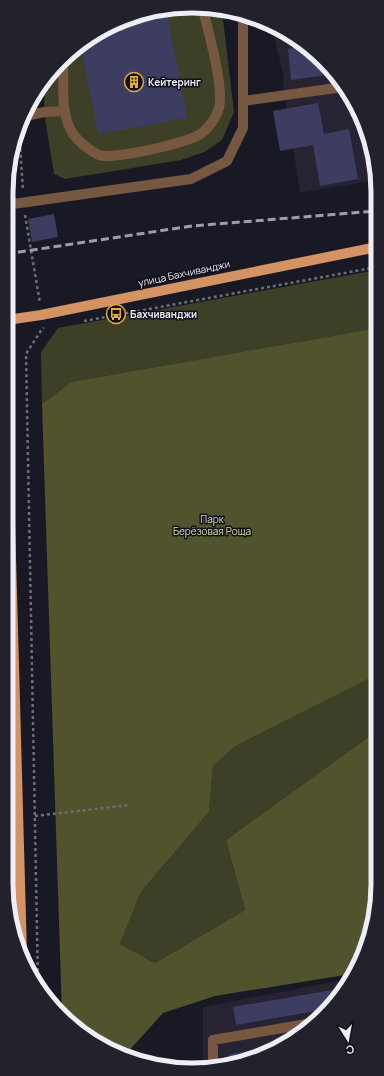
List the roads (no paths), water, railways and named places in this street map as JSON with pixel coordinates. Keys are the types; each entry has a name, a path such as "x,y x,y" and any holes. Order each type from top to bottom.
{"main road":[{"name":"улица Бахчиванджи","path":"13,316 41,315 371,249"},
{"path":"13,671 22,940"}],"street":[{"path":"63,67 64,111 68,125 74,135 84,145 103,156 123,155 179,144 202,134 214,119 219,108 220,93 203,13"},
{"path":"13,205 192,179 227,161 243,128 243,20"},
{"path":"243,101 337,88"},
{"path":"30,115 44,112 64,111"},
{"path":"13,813 17,813"},
{"path":"213,1061 213,1040 303,1025"}],"railway":[{"path":"13,253 192,226 371,211"}],"place":[{"name":"Кейтеринг","path":"134,82"},
{"name":"Бахчиванджи","path":"116,314"}],"park label":[{"name":"Парк Берёзовая Роща","path":"212,524"}]}
